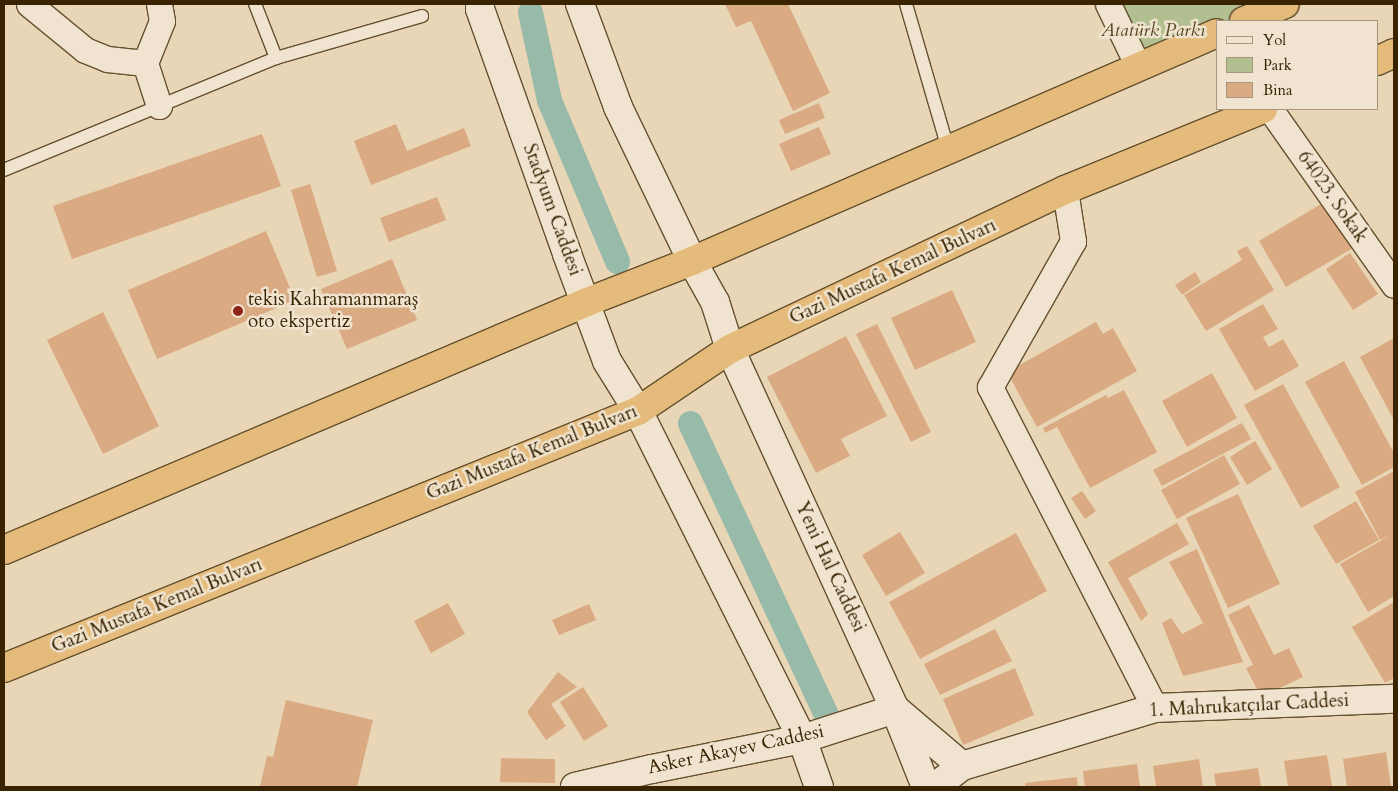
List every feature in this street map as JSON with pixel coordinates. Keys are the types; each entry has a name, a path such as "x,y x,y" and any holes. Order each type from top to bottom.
{"highway":[{"path":"1246,20 1285,4"},
{"path":"4,550 587,302 692,261 1216,33"},
{"path":"1378,61 1394,54"},
{"name":"Gazi Mustafa Kemal Bulvarı","path":"4,668 638,411 730,348 1065,190 1261,110"}],"street":[{"path":"28,4 85,50 107,59 145,63"},
{"path":"159,106 145,63 162,21 160,4"},
{"name":"Stadyum Caddesi","path":"480,4 480,9 567,254 587,302 608,362 638,411"},
{"path":"580,4 618,107 692,261 716,302 730,348"},
{"path":"1108,4 1138,66"},
{"name":"64023. Sokak","path":"1271,110 1394,285"},
{"path":"1065,190 1073,241 990,387 1155,708"},
{"name":"Yeni Hal Caddesi","path":"730,348 895,709 926,787"},
{"path":"638,411 802,739 819,787"},
{"name":"1. Mahrukatçılar Caddesi","path":"935,787 962,766 1155,708 1394,699"},
{"path":"895,709 962,766"},
{"name":"Asker Akayev Caddesi","path":"575,787 652,768 802,739 895,709"}],"lane":[{"path":"255,4 276,58"},
{"path":"906,4 948,149"},
{"path":"4,170 276,58 422,16"}],"green space":[{"name":"Atatürk Parkı","path":"1110,4 1285,4 1246,20 1216,20 1138,66"}],"building":[{"path":"725,4 788,4 830,93 793,111 751,21 736,27"},
{"path":"819,103 825,118 785,134 779,120"},
{"path":"396,124 407,151 464,128 471,146 371,185 354,141"},
{"path":"819,127 831,154 791,171 779,144"},
{"path":"262,134 281,186 72,259 53,206"},
{"path":"310,184 337,271 317,277 291,190"},
{"path":"437,197 446,220 389,242 380,218"},
{"path":"1326,201 1353,248 1286,287 1259,241"},
{"path":"266,231 295,300 157,359 128,290"},
{"path":"1247,246 1274,290 1206,331 1184,295 1242,260 1237,251"},
{"path":"1350,253 1378,294 1353,310 1326,269"},
{"path":"392,259 417,320 347,349 321,289"},
{"path":"1195,272 1201,282 1182,295 1175,285"},
{"path":"952,290 976,342 915,370 891,318"},
{"path":"1263,304 1278,329 1263,337 1269,347 1283,339 1299,366 1255,391 1219,329"},
{"path":"103,312 159,426 103,454 47,340"},
{"path":"1096,322 1103,334 1113,328 1137,371 1037,427 1007,372"},
{"path":"877,324 931,432 911,442 856,334"},
{"path":"846,336 887,416 841,439 850,456 816,473 767,377"},
{"path":"1394,338 1394,420 1360,357"},
{"path":"1344,361 1394,453 1394,467 1362,485 1305,382"},
{"path":"1212,373 1237,418 1187,447 1162,401"},
{"path":"1283,384 1340,487 1301,508 1244,405"},
{"path":"1124,390 1157,452 1090,488 1057,427 1045,433 1043,428 1106,395 1108,398"},
{"path":"1242,423 1251,439 1162,486 1153,470"},
{"path":"1255,441 1272,469 1247,485 1230,457"},
{"path":"1224,455 1240,484 1177,519 1161,490"},
{"path":"1394,471 1394,596 1368,612 1340,564 1389,536 1380,540 1355,492"},
{"path":"1082,491 1096,511 1085,519 1071,498"},
{"path":"1238,494 1280,584 1228,608 1186,518"},
{"path":"1356,501 1379,540 1336,564 1313,526"},
{"path":"1177,523 1189,544 1128,578 1148,614 1141,621 1108,562"},
{"path":"900,532 925,573 886,596 862,555"},
{"path":"1016,533 1047,591 920,659 889,602"},
{"path":"1197,549 1243,662 1183,676 1162,623 1171,618 1182,634 1203,623 1169,562"},
{"path":"1394,602 1394,678 1385,683 1352,627"},
{"path":"448,603 465,634 431,653 414,621"},
{"path":"589,604 596,620 559,635 552,620"},
{"path":"1249,605 1274,655 1289,648 1303,677 1261,697 1246,668 1253,665 1228,615"},
{"path":"995,629 1012,661 940,695 924,664"},
{"path":"1015,668 1034,715 963,745 943,699"},
{"path":"558,672 577,687 551,704 566,726 546,740 527,712"},
{"path":"583,687 608,726 584,741 560,702"},
{"path":"286,700 373,720 357,787 260,787 267,756 273,757"},
{"path":"1386,752 1391,787 1347,787 1343,759"},
{"path":"1327,755 1332,787 1288,787 1284,761"},
{"path":"501,758 555,759 555,783 500,782"},
{"path":"1199,759 1203,787 1156,787 1153,766"},
{"path":"1137,764 1140,787 1085,787 1083,771"},
{"path":"1258,768 1261,787 1216,787 1214,774"},
{"path":"1077,777 1078,787 1026,787 1025,783"}],"waterway":[{"path":"530,12 549,100 617,261"},
{"path":"690,423 825,713"}],"place":[{"name":"tekis Kahramanmaraş oto ekspertiz","path":"238,311"}]}
